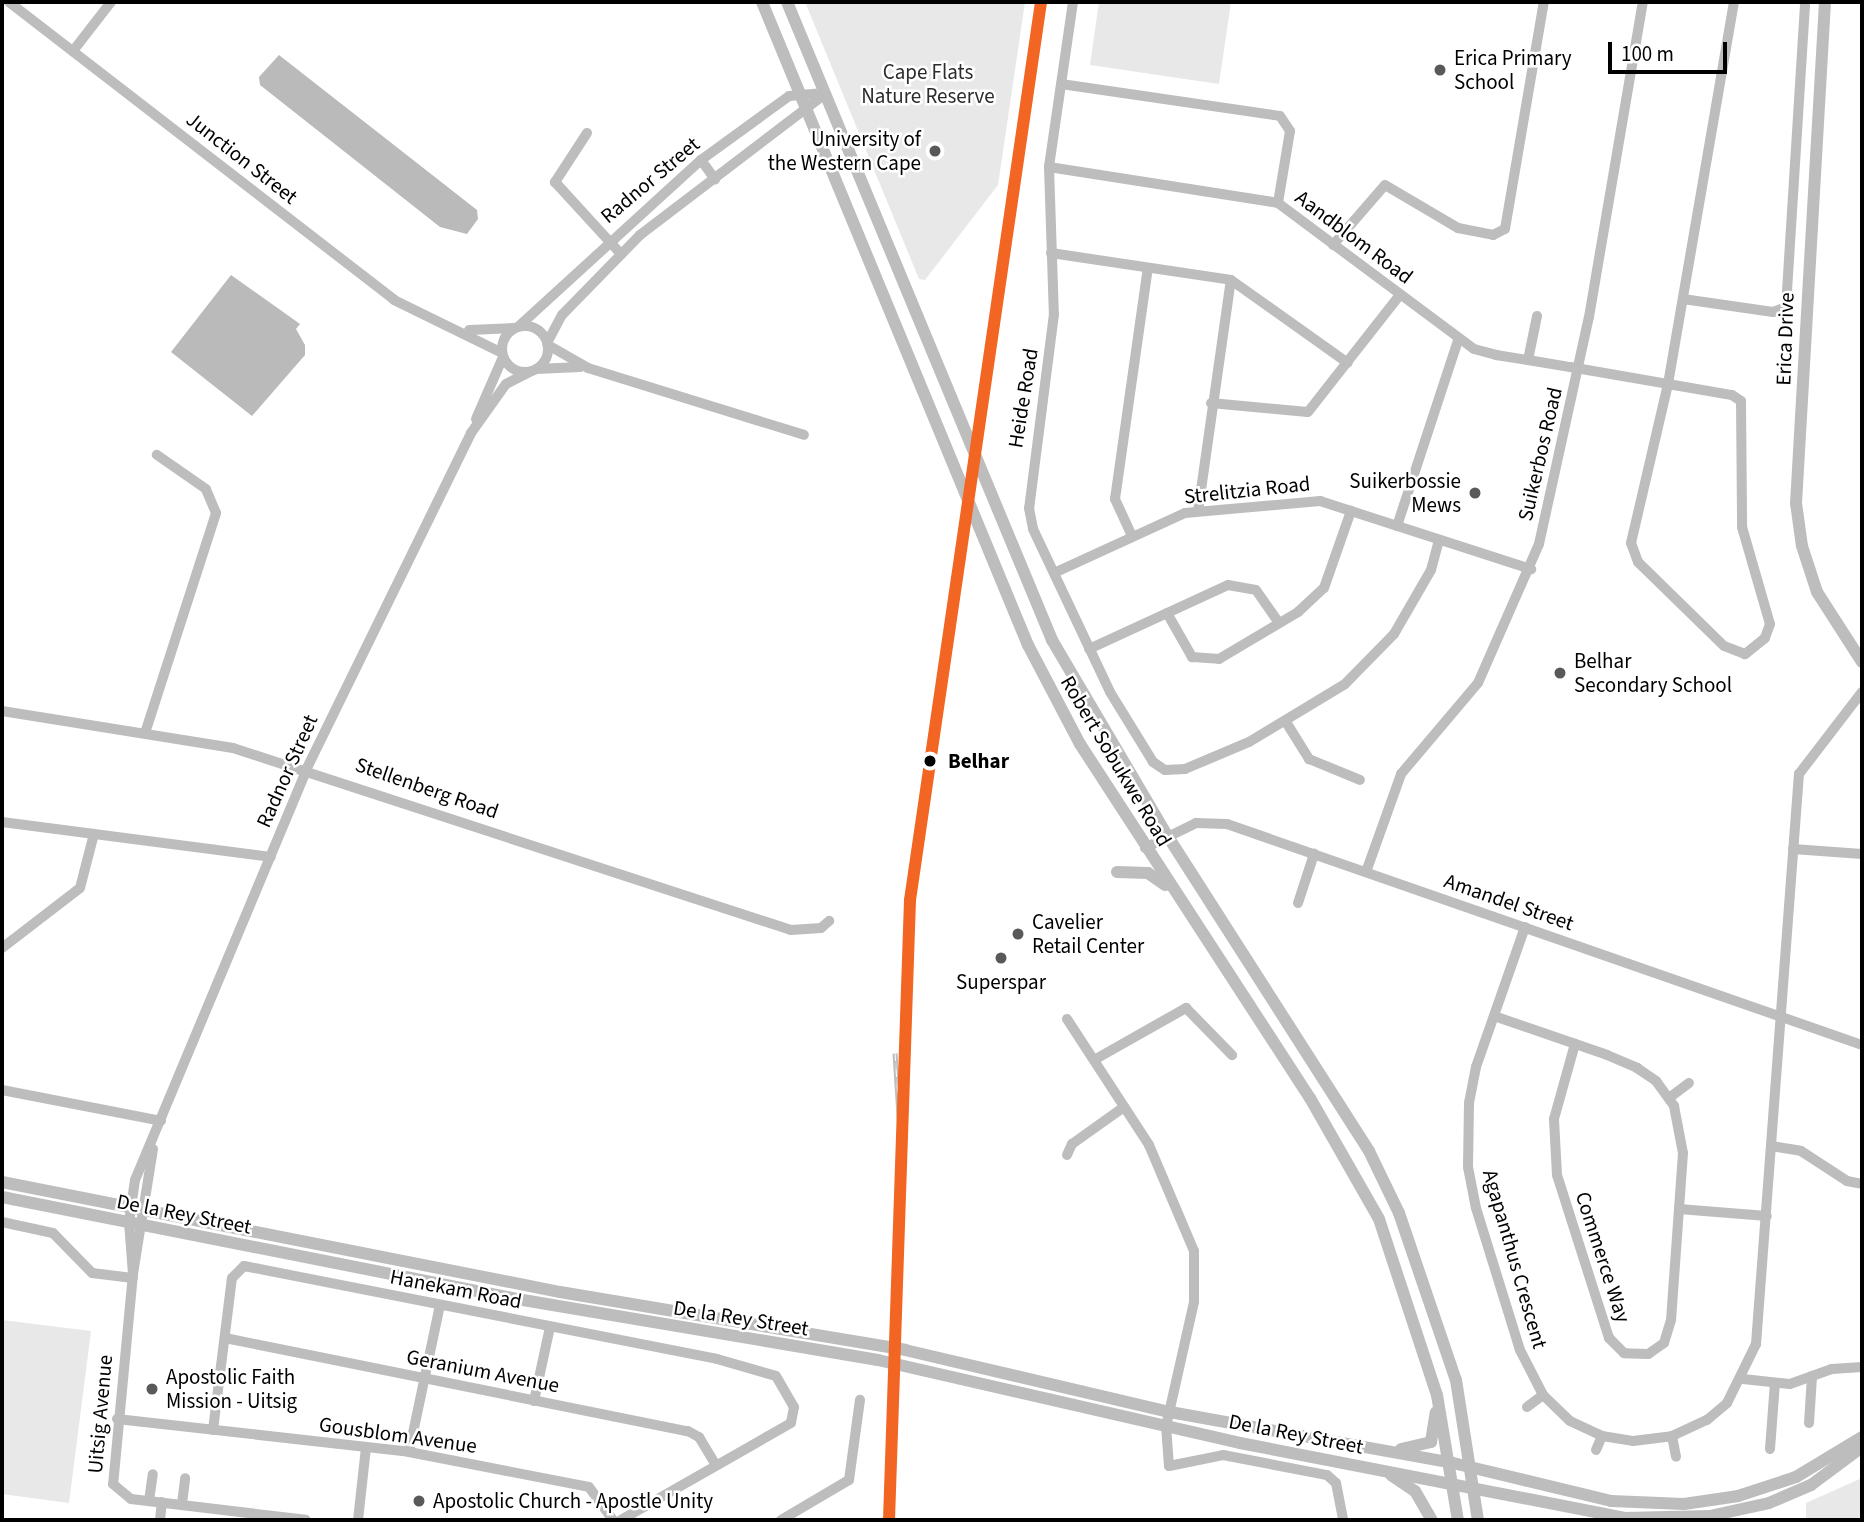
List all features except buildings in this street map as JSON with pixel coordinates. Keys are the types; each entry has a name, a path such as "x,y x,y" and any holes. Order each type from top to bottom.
{"main road":[{"name":"Robert Sobukwe Road","path":"762,2 980,534 1056,700 1145,848 1357,1176 1399,1269 1437,1395 1458,1520"},
{"name":"Robert Sobukwe Road","path":"787,2 1052,640 1167,835 1378,1166 1419,1264 1456,1380 1478,1520"},
{"name":"Erica Drive","path":"1825,2 1796,503 1802,546 1817,592 1862,662"},
{"path":"1117,872 1149,873 1177,897"},
{"name":"De la Rey Street","path":"2,1182 571,1294 877,1344 1170,1412 1469,1466 1600,1499 1684,1504 1738,1496 1789,1480 1862,1437"},
{"name":"De la Rey Street","path":"2,1197 554,1306 878,1360 1166,1426 1625,1518 1710,1516 1790,1496 1862,1447"},
{"path":"1387,1452 1431,1442 1437,1395"},
{"path":"1385,1471 1415,1491 1432,1520"}],"street":[{"name":"Junction Street","path":"9,2 394,300 461,329 503,355"},
{"path":"72,51 111,2"},
{"name":"Heide Road","path":"1073,2 1049,167 1054,314 1029,494 1033,529 1117,704 1162,769 1185,769 1286,722"},
{"path":"1333,245 1385,185 1458,228 1493,235 1505,229 1544,2"},
{"name":"Suikerbos Road","path":"1366,872 1401,774 1478,683 1531,569 1580,369 1643,2"},
{"path":"1668,384 1732,394 1744,409 1742,527 1770,624 1765,638 1745,654 1724,646 1632,552 1668,384 1734,2"},
{"path":"1683,299 1773,312 1786,307 1805,2"},
{"path":"1061,84 1280,116 1290,131 1279,203"},
{"path":"799,93 825,93"},
{"name":"Radnor Street","path":"517,327 608,240 701,160 799,93"},
{"name":"Radnor Street","path":"547,344 562,315 621,254 715,179 807,112 825,93"},
{"path":"587,133 555,182 621,254"},
{"path":"701,160 715,179"},
{"name":"Aandblom Road","path":"1049,167 1279,203 1458,340 1488,353 1668,384"},
{"path":"1051,253 1231,280 1348,363"},
{"path":"1132,537 1115,499 1148,268"},
{"path":"1198,511 1211,403 1231,280"},
{"path":"1211,403 1308,412 1399,296"},
{"path":"1528,360 1537,316"},
{"name":"Junction Street","path":"461,329 517,327"},
{"path":"588,368 532,371 514,369 503,355 504,339 517,327 536,328 547,344 588,368 804,435"},
{"path":"1396,526 1458,340"},
{"path":"532,371 545,360 547,344"},
{"name":"Radnor Street","path":"129,1222 129,1208 138,1172 307,768 471,433 503,355"},
{"name":"Radnor Street","path":"471,433 499,391 532,371"},
{"path":"146,730 216,518 206,489 157,455"},
{"name":"Strelitzia Road","path":"1054,573 1132,537 1198,511 1320,501 1531,569"},
{"path":"1167,613 1186,651 1210,662 1279,623 1324,588 1351,511"},
{"path":"1360,780 1309,759 1286,722 1345,684 1394,634 1431,570 1439,540"},
{"path":"1089,649 1238,584 1261,594 1279,623"},
{"name":"Agapanthus Crescent","path":"1525,927 1494,1016 1469,1103 1468,1167 1520,1350 1544,1395 1570,1421 1602,1436 1633,1441 1672,1436 1716,1414 1743,1379 1756,1344 1799,774 1862,692"},
{"name":"Stellenberg Road","path":"2,711 146,730 307,768 791,930 821,928 829,922"},
{"path":"2,822 271,857"},
{"name":"Amandel Street","path":"1145,848 1167,835 1217,822 1862,1045"},
{"path":"2,948 80,888 94,834"},
{"path":"1793,849 1862,854"},
{"path":"1298,903 1314,854"},
{"path":"1094,1060 1154,1023 1191,1009 1232,1055"},
{"name":"Commerce Way","path":"1494,1016 1575,1044 1637,1068 1669,1098 1682,1137 1669,1336 1648,1354 1624,1353 1605,1328 1556,1167 1555,1111 1575,1044"},
{"path":"1067,1019 1149,1145 1198,1270 1166,1426 1169,1466 1223,1455 1327,1475 1336,1483 1343,1520"},
{"path":"1669,1098 1689,1083"},
{"path":"2,1090 161,1121"},
{"path":"1067,1155 1072,1144 1124,1107"},
{"name":"Radnor Street","path":"143,1225 156,1133"},
{"path":"1771,1146 1801,1150 1847,1181 1862,1184"},
{"path":"1679,1209 1767,1216"},
{"path":"2,1222 54,1233 92,1273 133,1276"},
{"name":"Uitsig Avenue","path":"129,1222 133,1276"},
{"name":"Uitsig Avenue","path":"143,1225 133,1276 117,1419 114,1485 127,1497 183,1504 246,1517 306,1520"},
{"name":"Hanekam Road","path":"213,1430 232,1278 241,1267 770,1373 794,1407 791,1423 716,1465"},
{"path":"409,1452 440,1305"},
{"path":"534,1401 550,1327"},
{"name":"Geranium Avenue","path":"225,1338 692,1432 716,1465"},
{"path":"1743,1379 1800,1383 1812,1376 1862,1367"},
{"path":"1809,1423 1812,1376"},
{"path":"1770,1449 1775,1383"},
{"path":"1527,1407 1544,1395"},
{"path":"788,1519 849,1480 860,1400"},
{"name":"Gousblom Avenue","path":"117,1419 409,1452 592,1488 613,1520"},
{"path":"1596,1450 1602,1436"},
{"path":"1672,1436 1676,1457"},
{"path":"358,1520 366,1448"},
{"path":"621,1520 716,1465"},
{"path":"149,1501 153,1474"},
{"path":"183,1504 185,1478"},
{"path":"160,1520 162,1502"}],"green space":[{"name":"Cape Flats Nature Reserve","path":"805,2 1025,2 998,185 925,280 919,279"},
{"path":"1099,2 1231,2 1219,84 1090,65"},
{"path":"2,1320 91,1331 69,1503 2,1494"},
{"path":"1862,1478 1862,1520 1806,1520 1806,1503"}],"shaded area":[{"path":"279,55 477,210 478,219 467,234 440,227 260,85 259,77"},
{"path":"231,275 300,324 296,329 305,345 305,355 252,416 171,352"}],"railway":[{"path":"895,1053 900,1130"}],"transit line":[{"path":"889,1520 910,900 1041,2"}],"place":[{"name":"Erica Primary School","path":"1440,70"},
{"name":"University of the Western Cape","path":"935,151"},
{"name":"Suikerbossie Mews","path":"1475,493"},
{"name":"Belhar Secondary School","path":"1560,673"},
{"name":"Belhar","path":"930,761"},
{"name":"Cavelier Retail Center","path":"1018,934"},
{"name":"Superspar","path":"1001,958"},
{"name":"Apostolic Faith Mission - Uitsig","path":"152,1389"},
{"name":"Apostolic Church - Apostle Unity","path":"419,1501"}]}
